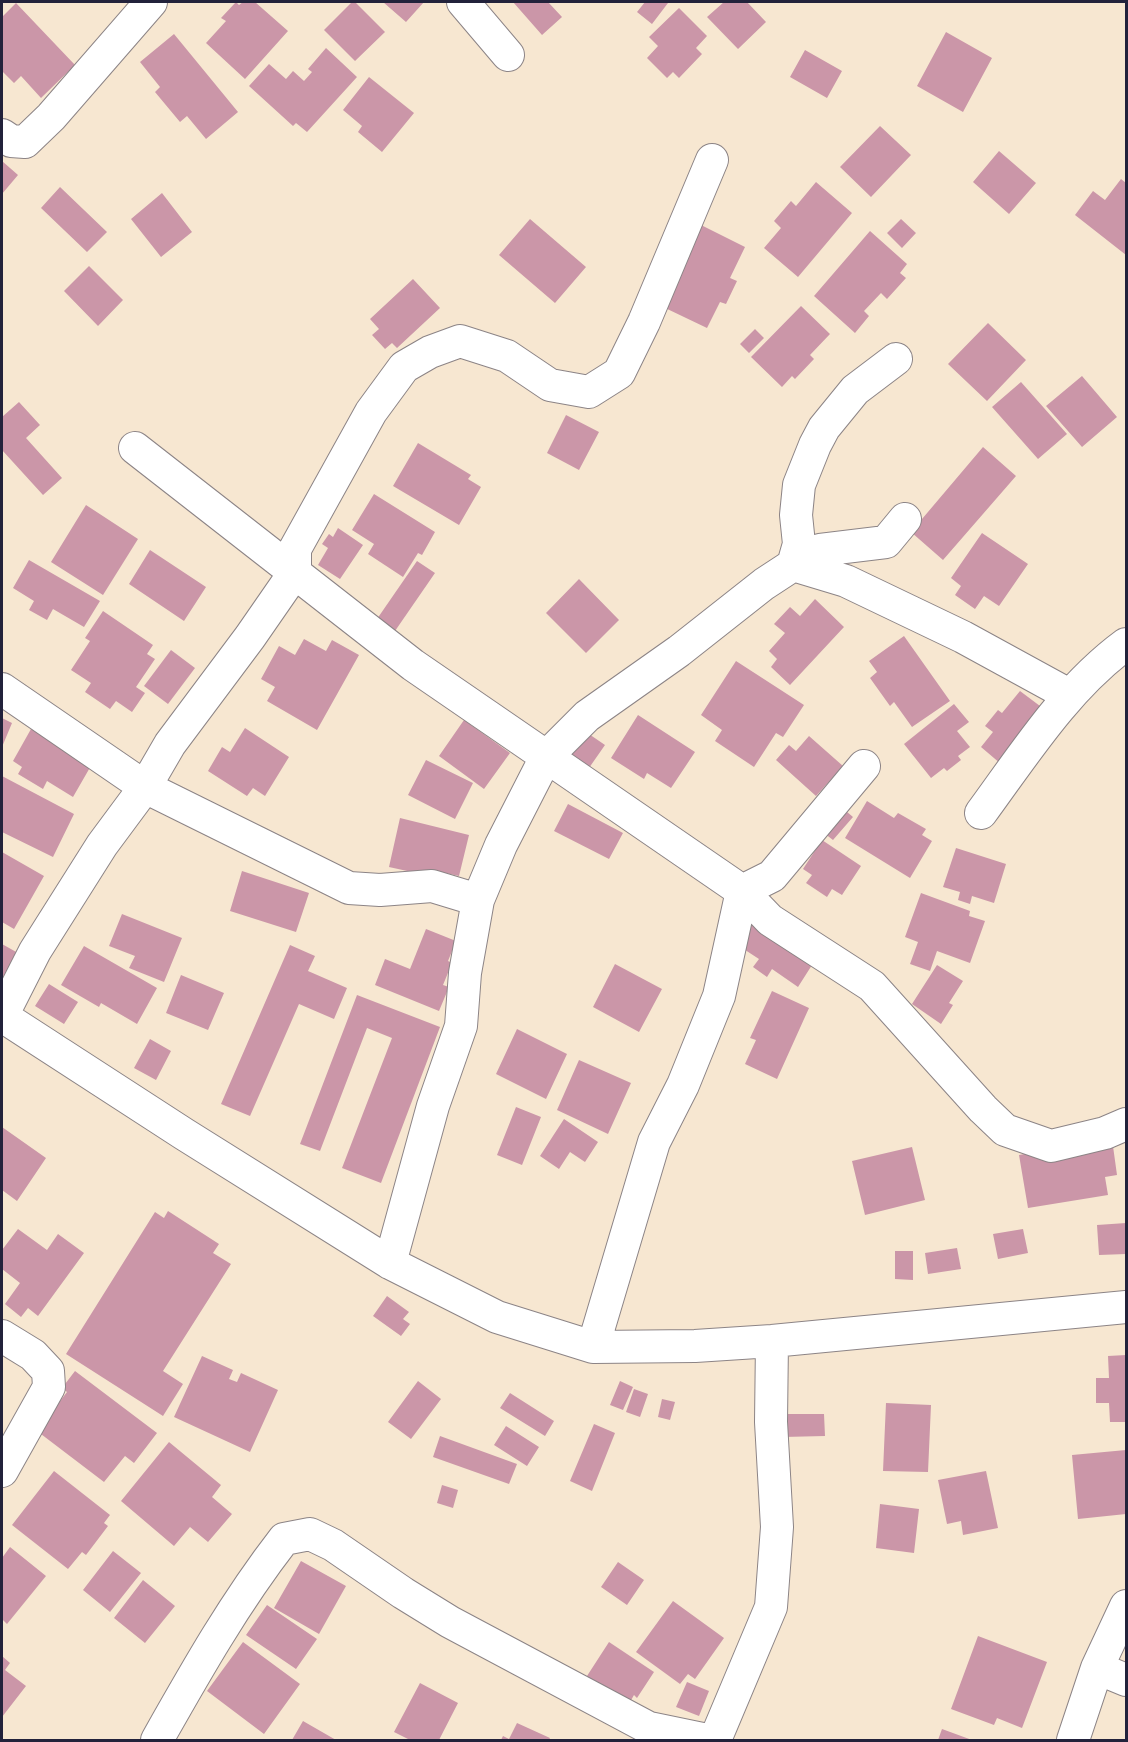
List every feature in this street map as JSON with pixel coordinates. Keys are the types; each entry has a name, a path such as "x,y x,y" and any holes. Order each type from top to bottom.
{"street":[{"path":"2,135 11,141 25,142 51,117 152,2"},
{"path":"463,2 508,55"},
{"path":"712,160 644,322 619,373 589,392 550,385 507,356 460,341 430,352 404,367 371,412 295,549 295,572 250,637 170,744 145,787 102,845 41,941 2,1016 184,1134 390,1263 497,1317 593,1347 695,1346 772,1341 1126,1307"},
{"path":"793,565 799,544 796,515 799,485 815,445 824,428 855,390 896,359"},
{"path":"135,448 413,665 742,891 771,920 872,986 1005,1130 1051,1146 1105,1133 1126,1125"},
{"path":"390,1263 433,1106 461,1026 465,973 478,900 501,845 546,757 587,716 679,651 764,584 820,550 886,542 905,519"},
{"path":"793,565 846,581 963,638 1069,694"},
{"path":"981,813 1069,694 1126,644"},
{"path":"2,688 145,787 349,888 380,890 432,886 478,900"},
{"path":"742,891 772,876 864,766"},
{"path":"593,1347 654,1142 683,1085 719,996 742,891"},
{"path":"2,1336 33,1355 41,1363 48,1371 49,1387 2,1471"},
{"path":"715,1740 771,1607 777,1527 771,1422 772,1341"},
{"path":"157,1740 255,1576 284,1539 310,1534 333,1545 450,1622 649,1728 707,1740"},
{"path":"1073,1740 1097,1668 1126,1606"},
{"path":"1097,1668 1126,1680"}],"building":[{"path":"236,2 239,5 243,2 255,2 288,31 245,79 206,43 226,21 221,18"},
{"path":"352,2 355,2 385,32 355,61 324,30"},
{"path":"383,2 424,2 406,22"},
{"path":"513,2 548,2 562,17 542,35"},
{"path":"645,2 668,3 652,24 637,12"},
{"path":"724,2 747,2 766,22 738,49 707,17"},
{"path":"16,3 75,65 41,98 21,76 14,83 2,71 2,17"},
{"path":"679,8 707,36 696,48 702,54 679,78 673,72 667,78 647,58 658,46 649,37"},
{"path":"946,32 992,58 963,112 917,86"},
{"path":"174,34 238,112 206,139 187,116 180,122 155,92 160,87 140,62"},
{"path":"326,48 357,77 307,132 296,123 293,126 249,86 269,64 286,79 293,71 304,81 312,72 308,69"},
{"path":"805,50 842,71 827,98 790,77"},
{"path":"369,77 414,113 382,152 358,132 362,126 343,110"},
{"path":"880,126 911,155 871,197 840,167"},
{"path":"999,151 1036,183 1009,214 973,182"},
{"path":"2,161 18,175 2,194"},
{"path":"1121,179 1126,183 1126,255 1075,215 1093,191 1105,200"},
{"path":"816,182 852,213 798,277 764,248 781,228 774,221 791,201 796,206"},
{"path":"60,187 107,232 87,252 41,208"},
{"path":"162,193 192,232 161,257 131,219"},
{"path":"530,219 586,267 555,303 499,255"},
{"path":"901,219 916,233 902,248 887,233"},
{"path":"701,225 745,247 730,278 737,281 726,304 720,302 707,328 661,306"},
{"path":"870,231 907,264 900,273 906,278 887,299 881,293 864,311 869,316 855,333 814,296"},
{"path":"89,266 123,300 98,326 64,291"},
{"path":"413,279 440,308 397,348 392,343 385,349 372,335 379,329 370,319"},
{"path":"801,306 830,334 810,355 814,359 795,379 792,376 782,387 751,357"},
{"path":"988,323 1026,360 987,401 948,364"},
{"path":"755,329 764,338 749,353 740,344"},
{"path":"1082,376 1117,417 1082,447 1046,406"},
{"path":"1021,382 1067,434 1038,459 992,407"},
{"path":"19,402 40,425 26,438 62,478 43,495 2,450 2,417"},
{"path":"566,415 599,432 579,470 547,453"},
{"path":"418,443 471,475 468,479 481,487 459,525 393,486"},
{"path":"983,447 1016,476 943,560 911,532"},
{"path":"374,494 435,532 422,555 418,553 403,577 368,554 374,544 352,530"},
{"path":"86,505 138,539 103,595 51,562"},
{"path":"338,528 363,545 340,579 318,565 328,548 322,544 329,534 333,537"},
{"path":"982,533 1028,564 999,606 984,596 975,609 955,595 961,586 951,578"},
{"path":"150,550 206,587 184,621 129,584"},
{"path":"29,560 100,601 84,627 53,609 47,620 29,610 34,601 13,588"},
{"path":"417,561 435,573 395,631 377,619"},
{"path":"579,579 619,620 586,653 546,613"},
{"path":"815,599 844,627 790,685 771,667 777,659 769,651 785,633 774,624 790,607 800,616"},
{"path":"103,611 153,645 147,654 155,659 136,687 145,693 132,712 116,701 110,709 85,692 91,683 71,670 90,641 85,638"},
{"path":"904,636 950,701 912,727 894,702 890,706 870,678 877,672 869,661"},
{"path":"304,639 326,651 332,640 359,655 317,730 267,701 275,687 261,679 279,646 295,655"},
{"path":"171,650 195,668 168,704 144,686"},
{"path":"736,661 804,705 783,737 776,733 754,767 715,741 722,730 701,715"},
{"path":"1020,691 1044,709 1001,764 981,747 993,732 985,726 998,710 1002,713"},
{"path":"954,704 969,722 957,731 970,747 958,756 961,760 947,771 944,768 931,778 904,744"},
{"path":"638,715 695,752 671,788 647,773 644,779 611,758"},
{"path":"2,718 12,723 2,747"},
{"path":"464,720 510,753 484,789 439,756"},
{"path":"245,728 289,757 265,796 253,788 247,796 208,771 222,747 230,752"},
{"path":"31,729 92,764 73,797 47,781 43,789 18,774 22,767 13,761"},
{"path":"586,732 605,745 582,778 563,765"},
{"path":"809,736 843,766 816,796 776,760 789,745 796,751"},
{"path":"426,760 473,783 455,819 408,795"},
{"path":"2,776 74,814 53,857 2,832"},
{"path":"867,801 894,818 898,813 926,829 922,835 932,841 910,878 845,838"},
{"path":"568,804 623,833 609,859 554,831"},
{"path":"840,806 853,817 833,840 820,830"},
{"path":"400,818 469,835 459,876 432,870 430,876 389,867"},
{"path":"822,840 861,866 842,895 832,889 827,897 806,883 812,875 803,869"},
{"path":"956,848 1006,864 994,903 972,896 970,904 958,900 960,892 943,887"},
{"path":"2,852 44,876 14,929 2,922"},
{"path":"242,871 309,893 296,932 230,911"},
{"path":"921,893 970,911 969,916 985,921 970,963 937,951 930,971 910,964 918,942 905,937"},
{"path":"122,914 182,938 164,982 129,968 135,956 109,946"},
{"path":"752,925 812,965 798,987 772,969 767,977 753,967 759,959 739,946"},
{"path":"426,929 456,941 448,961 452,963 443,985 449,987 439,1011 375,985 385,959 410,969"},
{"path":"2,944 18,953 5,977 2,976"},
{"path":"290,945 315,956 308,971 347,988 334,1019 299,1004 250,1116 221,1104"},
{"path":"84,946 157,988 137,1024 101,1003 99,1007 61,985"},
{"path":"615,964 662,989 639,1032 593,1007"},
{"path":"937,965 963,981 949,1003 953,1005 941,1024 912,1004"},
{"path":"181,975 224,993 208,1030 166,1013"},
{"path":"49,984 78,1002 64,1024 35,1006"},
{"path":"772,991 809,1008 777,1079 745,1064 756,1040 750,1038"},
{"path":"357,995 440,1027 381,1183 342,1168 392,1038 367,1028 320,1151 300,1144"},
{"path":"517,1029 567,1054 546,1099 496,1074"},
{"path":"150,1039 171,1051 156,1080 134,1068"},
{"path":"579,1060 631,1083 608,1134 557,1110"},
{"path":"516,1107 541,1117 522,1165 497,1155"},
{"path":"564,1119 598,1142 585,1162 570,1152 559,1169 540,1156"},
{"path":"2,1127 46,1158 17,1201 2,1190"},
{"path":"1112,1139 1117,1175 1105,1177 1108,1195 1028,1208 1019,1155"},
{"path":"912,1147 925,1200 865,1215 852,1161"},
{"path":"168,1211 219,1244 213,1253 231,1264 163,1371 183,1384 163,1416 66,1354 155,1212 164,1218"},
{"path":"1126,1223 1126,1254 1099,1255 1097,1225"},
{"path":"18,1229 47,1250 58,1234 84,1253 38,1316 28,1308 21,1317 5,1304 20,1283 2,1269 2,1250"},
{"path":"1023,1229 1028,1253 998,1259 993,1234"},
{"path":"957,1248 961,1269 928,1274 925,1253"},
{"path":"895,1251 913,1251 913,1280 895,1279"},
{"path":"387,1296 409,1312 403,1319 410,1324 401,1336 373,1316"},
{"path":"1126,1355 1126,1422 1110,1422 1109,1403 1096,1403 1096,1378 1109,1378 1108,1356"},
{"path":"202,1356 233,1370 229,1379 237,1382 241,1373 278,1390 250,1452 174,1417"},
{"path":"75,1371 157,1433 134,1463 125,1456 104,1482 37,1431 67,1392 62,1388"},
{"path":"418,1381 441,1399 411,1439 388,1422"},
{"path":"620,1381 633,1387 623,1410 610,1405"},
{"path":"634,1389 648,1394 640,1417 626,1412"},
{"path":"510,1393 554,1421 545,1436 500,1408"},
{"path":"662,1399 675,1402 670,1420 658,1417"},
{"path":"886,1403 931,1405 928,1472 883,1471"},
{"path":"782,1414 824,1414 825,1436 783,1437"},
{"path":"594,1424 615,1433 592,1491 570,1481"},
{"path":"506,1426 539,1447 527,1466 494,1445"},
{"path":"440,1436 517,1464 509,1484 433,1457"},
{"path":"169,1442 221,1485 212,1497 232,1514 208,1542 190,1527 174,1546 121,1501"},
{"path":"1126,1450 1126,1514 1078,1519 1072,1455"},
{"path":"54,1471 110,1515 104,1523 108,1526 86,1555 82,1552 68,1569 12,1525"},
{"path":"986,1471 998,1528 963,1535 961,1521 947,1524 938,1480"},
{"path":"442,1485 458,1490 453,1508 437,1503"},
{"path":"880,1504 919,1509 914,1553 876,1548"},
{"path":"10,1547 46,1576 7,1624 2,1619 2,1558"},
{"path":"113,1551 141,1573 110,1612 83,1590"},
{"path":"301,1561 346,1586 319,1634 274,1608"},
{"path":"618,1562 644,1580 627,1605 601,1587"},
{"path":"143,1580 175,1606 145,1643 114,1618"},
{"path":"673,1601 724,1638 695,1679 688,1674 680,1684 636,1652"},
{"path":"267,1605 317,1639 296,1669 246,1635"},
{"path":"978,1636 1047,1662 1022,1728 997,1718 994,1725 951,1709"},
{"path":"243,1642 300,1684 264,1734 207,1691"},
{"path":"609,1642 654,1672 637,1698 634,1695 630,1702 616,1696 587,1676"},
{"path":"2,1656 10,1663 5,1670 26,1686 2,1717"},
{"path":"687,1682 709,1691 699,1716 676,1707"},
{"path":"420,1683 458,1703 439,1740 410,1740 394,1732"},
{"path":"303,1721 336,1740 292,1740"},
{"path":"517,1723 550,1738 549,1740 501,1740 503,1736 509,1739"},
{"path":"942,1729 972,1740 938,1740"}]}
